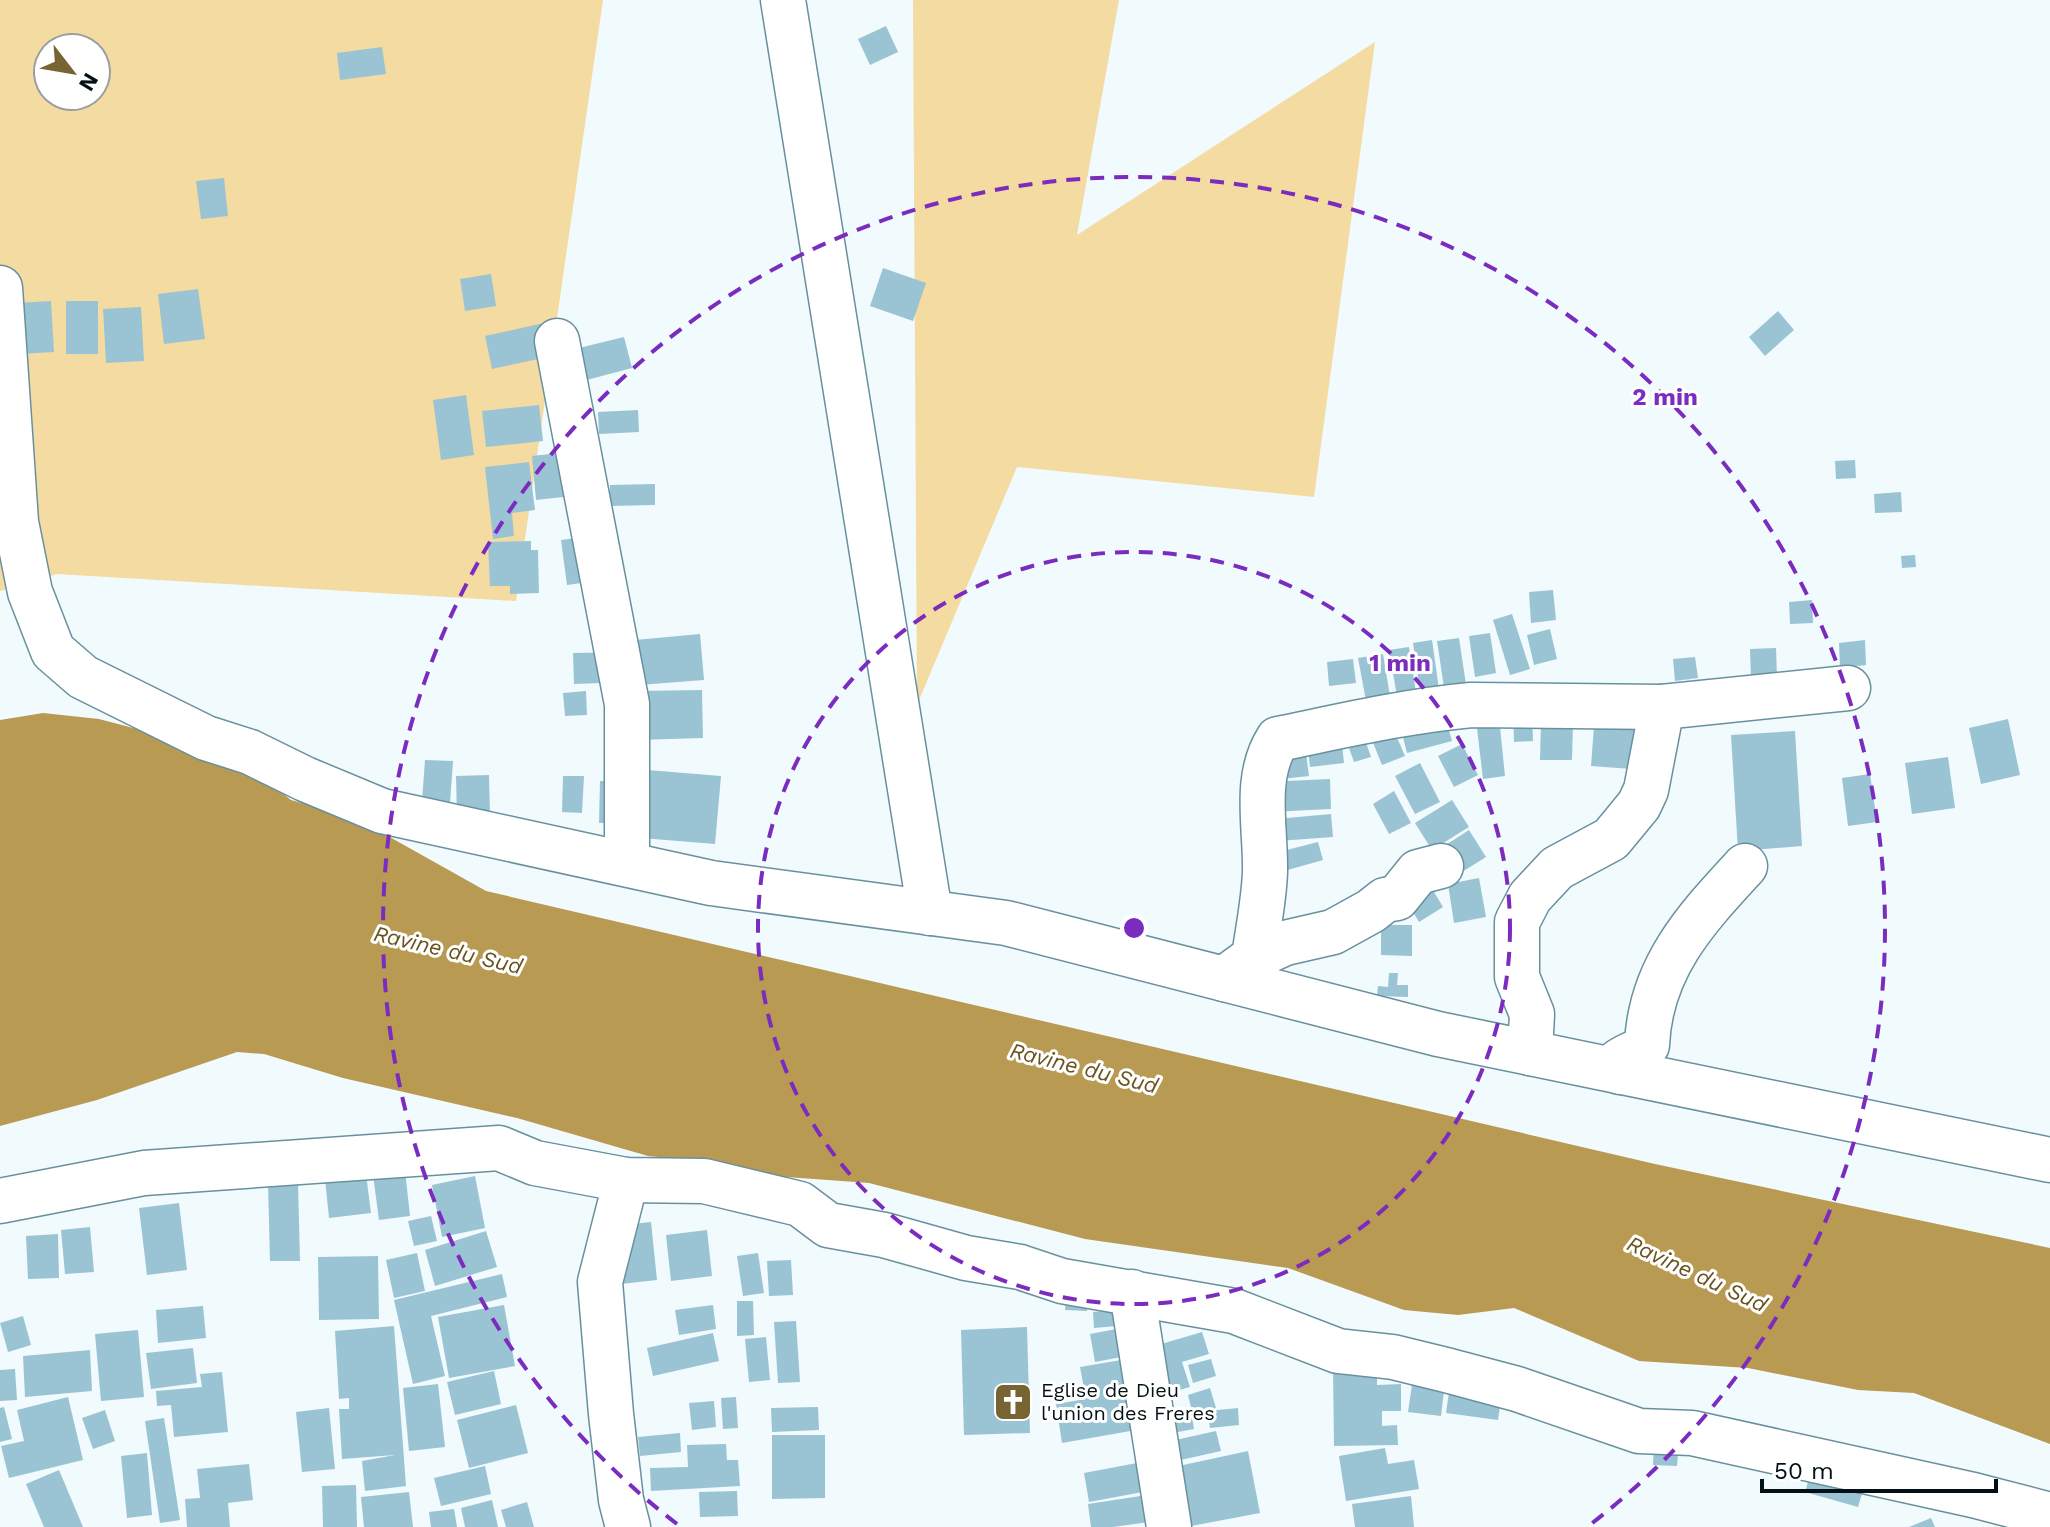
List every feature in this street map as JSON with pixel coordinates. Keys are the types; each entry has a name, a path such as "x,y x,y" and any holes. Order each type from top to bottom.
{"street":[{"path":"783,0 930,913"},
{"path":"0,288 16,522 30,592 53,651 83,677 206,738 250,752 382,811 711,883 1006,923 1239,968 1429,1020 1530,1053 2050,1160"},
{"path":"557,341 627,704 627,864"},
{"path":"1239,968 1265,872 1263,773 1278,739 1401,713 1456,706 1662,707 1848,688"},
{"path":"1530,1053 1532,1014 1517,977 1517,922 1530,897 1557,868 1611,839 1639,805 1646,790 1662,707"},
{"path":"1239,968 1285,943 1333,932 1385,900 1397,898 1418,872 1441,866"},
{"path":"1620,1072 1618,1062 1647,1045 1662,974 1690,928 1745,866"},
{"path":"0,1201 144,1173 499,1148 535,1163 626,1180 704,1181 800,1204 828,1225 884,1235 966,1258 1020,1267 1062,1281 1234,1311 1338,1351 1393,1357 1446,1370 1517,1389 1639,1431 1692,1433 2050,1515"},
{"path":"626,1180 600,1282 611,1414 621,1500 628,1527"},
{"path":"1132,1292 1169,1527"}],"shaded area":[{"path":"0,0 603,0 516,601 57,574 0,591"},
{"path":"913,0 1119,0 1077,235 1375,42 1314,497 1017,467 917,705"}],"water":[{"name":"Ravine du Sud","path":"43,713 99,719 232,754 291,800 354,817 486,891 1655,1164 2050,1248 2050,1444 1914,1393 1858,1390 1748,1368 1639,1361 1514,1308 1458,1315 1404,1310 1288,1268 1085,1239 869,1183 757,1175 704,1161 648,1156 517,1118 343,1078 264,1054 237,1052 97,1100 0,1126 0,720"}],"building":[{"path":"886,26 898,52 870,65 858,39"},
{"path":"382,47 386,74 340,80 337,53"},
{"path":"224,178 228,216 201,219 196,181"},
{"path":"883,268 926,283 913,321 870,306"},
{"path":"491,274 496,306 465,311 460,279"},
{"path":"198,289 205,339 164,344 158,294"},
{"path":"51,301 54,352 19,354 16,303"},
{"path":"66,301 98,301 98,354 66,354"},
{"path":"141,307 144,361 106,363 103,309"},
{"path":"1778,311 1794,330 1765,356 1749,337"},
{"path":"553,321 561,354 492,369 485,336"},
{"path":"624,337 632,368 583,381 575,349"},
{"path":"466,395 474,455 441,460 433,400"},
{"path":"539,405 543,441 486,447 482,411"},
{"path":"638,410 639,432 599,434 598,412"},
{"path":"577,451 582,495 536,500 532,456"},
{"path":"1855,460 1856,478 1836,479 1835,461"},
{"path":"529,462 535,510 512,513 514,536 493,539 485,467"},
{"path":"655,484 655,505 610,506 610,485"},
{"path":"1901,492 1902,512 1875,513 1874,494"},
{"path":"598,535 603,580 567,585 561,540"},
{"path":"531,541 531,550 538,550 539,593 510,594 510,586 490,586 488,542"},
{"path":"1915,555 1916,567 1902,568 1901,556"},
{"path":"1553,590 1556,620 1531,623 1529,592"},
{"path":"1812,600 1813,623 1790,624 1789,602"},
{"path":"1512,614 1530,669 1510,675 1493,620"},
{"path":"1550,629 1557,659 1534,665 1527,635"},
{"path":"1490,633 1496,673 1475,677 1469,636"},
{"path":"700,634 704,680 639,685 635,640"},
{"path":"1459,638 1467,691 1445,694 1437,641"},
{"path":"1432,640 1440,696 1421,698 1413,643"},
{"path":"1865,640 1866,665 1840,668 1839,643"},
{"path":"1409,647 1417,699 1398,702 1389,650"},
{"path":"1776,648 1777,678 1751,679 1750,649"},
{"path":"629,652 629,682 574,684 573,653"},
{"path":"1383,654 1391,702 1367,706 1358,658"},
{"path":"1695,657 1698,678 1675,681 1673,659"},
{"path":"1353,659 1356,683 1329,686 1327,662"},
{"path":"702,690 703,738 638,740 637,691"},
{"path":"586,691 587,715 565,716 563,693"},
{"path":"1513,711 1532,711 1533,741 1514,742"},
{"path":"1595,713 1636,716 1632,769 1591,766"},
{"path":"1445,716 1452,741 1407,753 1401,729"},
{"path":"1499,717 1505,776 1483,779 1476,720"},
{"path":"2008,719 2020,775 1981,784 1969,728"},
{"path":"1541,723 1573,723 1572,760 1540,760"},
{"path":"1392,726 1405,756 1382,765 1370,735"},
{"path":"1362,731 1371,757 1354,762 1345,737"},
{"path":"1795,731 1802,846 1738,851 1731,735"},
{"path":"1341,735 1344,763 1310,767 1307,739"},
{"path":"1462,744 1478,775 1454,787 1438,756"},
{"path":"1305,745 1309,776 1282,779 1279,750"},
{"path":"1948,757 1955,808 1912,814 1905,763"},
{"path":"425,760 453,761 450,803 422,801"},
{"path":"1420,763 1440,802 1415,814 1395,776"},
{"path":"635,769 721,776 715,844 629,837"},
{"path":"1870,774 1877,822 1848,826 1842,778"},
{"path":"489,775 490,815 457,816 456,776"},
{"path":"563,776 584,776 582,813 562,812"},
{"path":"1330,779 1331,809 1268,812 1267,782"},
{"path":"600,781 621,781 621,823 599,823"},
{"path":"1394,791 1411,823 1389,834 1373,804"},
{"path":"1452,800 1469,827 1432,850 1415,823"},
{"path":"1331,814 1333,837 1278,841 1276,819"},
{"path":"1469,830 1486,857 1454,877 1438,850"},
{"path":"1318,842 1323,860 1284,871 1279,852"},
{"path":"1479,878 1486,917 1454,923 1448,884"},
{"path":"1431,887 1443,907 1419,922 1407,902"},
{"path":"1381,925 1412,925 1412,956 1381,955"},
{"path":"1389,973 1398,973 1397,985 1408,985 1408,997 1377,996 1378,986 1388,987"},
{"path":"405,1170 410,1216 379,1220 373,1175"},
{"path":"366,1174 371,1213 329,1218 325,1179"},
{"path":"475,1176 485,1228 442,1237 432,1185"},
{"path":"298,1182 300,1261 270,1261 268,1183"},
{"path":"179,1203 187,1270 147,1275 139,1208"},
{"path":"431,1216 437,1241 414,1246 408,1221"},
{"path":"651,1222 657,1280 621,1284 615,1226"},
{"path":"90,1227 94,1272 65,1274 61,1230"},
{"path":"707,1230 712,1276 671,1281 666,1235"},
{"path":"486,1231 497,1267 435,1286 425,1250"},
{"path":"58,1234 59,1278 28,1279 26,1236"},
{"path":"417,1253 425,1291 394,1298 386,1260"},
{"path":"758,1253 764,1293 743,1296 737,1256"},
{"path":"378,1256 379,1319 319,1320 318,1257"},
{"path":"791,1260 793,1295 769,1296 767,1261"},
{"path":"502,1274 507,1297 431,1316 445,1376 413,1384 394,1300"},
{"path":"1066,1293 1088,1294 1087,1311 1065,1310"},
{"path":"737,1301 753,1301 754,1335 737,1336"},
{"path":"504,1305 515,1366 449,1378 438,1317"},
{"path":"713,1305 716,1329 679,1335 675,1310"},
{"path":"203,1306 206,1338 158,1343 156,1310"},
{"path":"1116,1310 1117,1326 1094,1328 1093,1312"},
{"path":"23,1316 31,1345 8,1352 0,1323"},
{"path":"796,1321 800,1382 778,1383 774,1322"},
{"path":"394,1326 406,1486 365,1491 362,1461 395,1455 342,1459 339,1409 349,1409 349,1398 339,1399 335,1331"},
{"path":"1132,1326 1137,1354 1095,1362 1090,1334"},
{"path":"1027,1327 1030,1433 964,1435 961,1330"},
{"path":"138,1330 144,1397 101,1401 95,1334"},
{"path":"1202,1332 1209,1354 1182,1362 1190,1387 1165,1394 1158,1345"},
{"path":"713,1333 719,1361 653,1376 647,1348"},
{"path":"766,1337 770,1380 749,1382 745,1339"},
{"path":"193,1348 197,1383 151,1389 146,1353"},
{"path":"90,1350 92,1391 25,1397 23,1356"},
{"path":"1133,1358 1136,1430 1062,1443 1056,1404 1086,1399 1080,1367"},
{"path":"1211,1359 1216,1376 1193,1383 1188,1365"},
{"path":"1333,1367 1377,1367 1377,1385 1401,1384 1401,1411 1382,1411 1382,1426 1397,1425 1398,1445 1334,1446"},
{"path":"15,1369 17,1400 0,1401 0,1370"},
{"path":"494,1371 501,1404 455,1415 447,1382"},
{"path":"222,1372 228,1432 174,1437 171,1405 157,1406 156,1391 202,1387 200,1374"},
{"path":"1413,1378 1445,1382 1441,1416 1408,1412"},
{"path":"438,1384 445,1447 409,1451 403,1388"},
{"path":"1210,1388 1216,1408 1193,1415 1188,1395"},
{"path":"1449,1392 1501,1399 1498,1420 1446,1413"},
{"path":"68,1397 83,1460 9,1478 1,1446 24,1441 17,1410"},
{"path":"736,1397 738,1428 723,1429 721,1398"},
{"path":"714,1401 716,1427 692,1430 689,1403"},
{"path":"516,1405 528,1453 469,1468 457,1420"},
{"path":"4,1407 12,1439 0,1442 0,1408"},
{"path":"818,1407 819,1430 772,1432 771,1408"},
{"path":"329,1408 335,1469 302,1472 296,1412"},
{"path":"1238,1408 1239,1425 1210,1428 1208,1411"},
{"path":"105,1410 115,1441 93,1449 82,1418"},
{"path":"1191,1410 1194,1429 1167,1434 1164,1415"},
{"path":"164,1418 180,1520 160,1523 145,1421"},
{"path":"1216,1431 1221,1451 1176,1461 1171,1441"},
{"path":"680,1433 681,1452 640,1456 638,1437"},
{"path":"772,1435 825,1435 825,1498 772,1499"},
{"path":"1654,1442 1679,1443 1677,1466 1653,1465"},
{"path":"726,1444 727,1460 738,1460 740,1486 651,1491 650,1468 688,1467 687,1445"},
{"path":"1385,1448 1388,1464 1414,1460 1419,1489 1346,1501 1339,1456"},
{"path":"1248,1451 1260,1513 1186,1527 1174,1467"},
{"path":"147,1453 152,1515 127,1518 121,1456"},
{"path":"1153,1460 1159,1489 1089,1502 1084,1473"},
{"path":"249,1464 253,1500 228,1503 230,1527 187,1527 185,1499 200,1498 197,1469"},
{"path":"485,1466 491,1494 441,1506 434,1478"},
{"path":"59,1470 83,1527 44,1527 26,1484"},
{"path":"1811,1472 1864,1487 1858,1507 1805,1492"},
{"path":"356,1485 357,1527 323,1527 322,1486"},
{"path":"737,1491 738,1516 700,1517 699,1492"},
{"path":"409,1492 413,1527 364,1527 361,1497"},
{"path":"1160,1493 1164,1520 1091,1527 1088,1504"},
{"path":"1411,1496 1414,1527 1355,1527 1352,1504"},
{"path":"492,1500 498,1527 465,1527 461,1508"},
{"path":"527,1502 534,1527 506,1527 501,1510"},
{"path":"454,1509 457,1527 431,1527 429,1512"},
{"path":"1931,1518 1935,1527 1909,1527"}],"place":[{"name":"Eglise de Dieu l'union des Freres","path":"1013,1402"}]}
